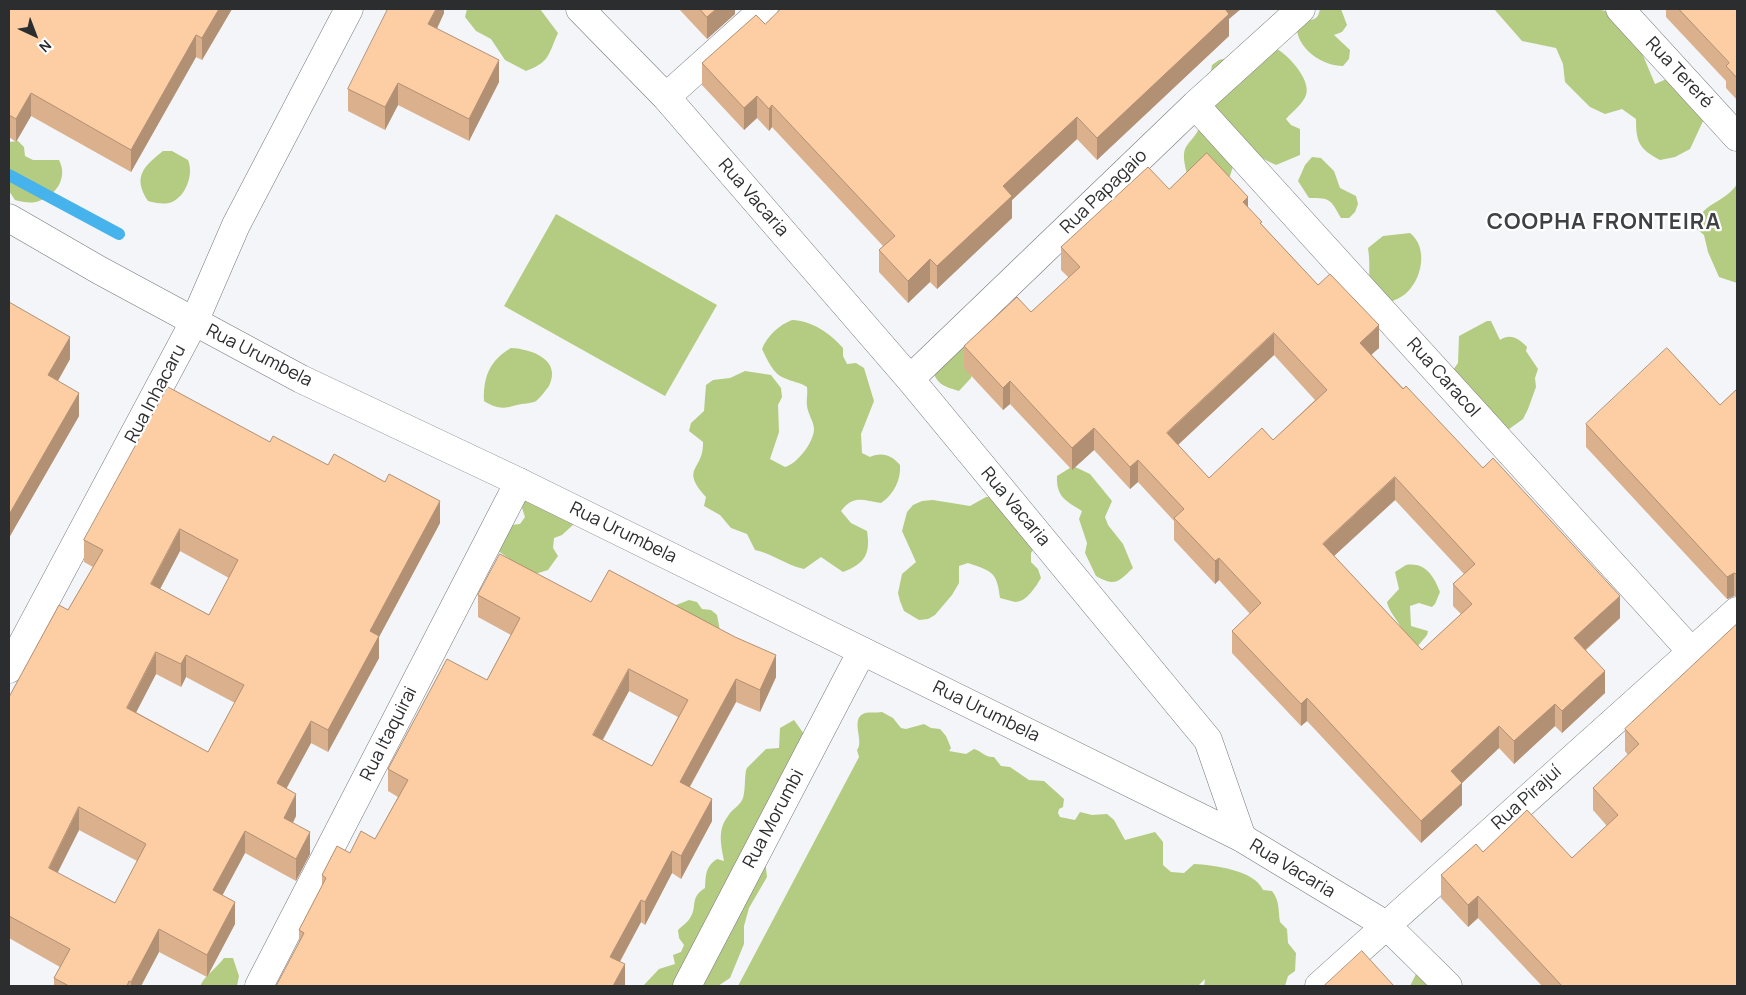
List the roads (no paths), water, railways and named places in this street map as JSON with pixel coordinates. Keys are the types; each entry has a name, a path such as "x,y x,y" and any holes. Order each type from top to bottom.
{"street":[{"name":"Rua Inhacaru","path":"9,669 194,322 236,225 349,9"},
{"name":"Rua Vacaria","path":"580,9 666,98 910,379 1208,740 1242,838 1386,925 1448,986"},
{"path":"666,98 764,9"},
{"name":"Rua Papagaio","path":"910,379 1195,105 1302,9"},
{"name":"Rua Tereré","path":"1620,9 1737,136"},
{"name":"Rua Caracol","path":"1195,105 1691,651"},
{"name":"Rua Urumbela","path":"9,218 194,322 301,379 519,482 1242,838"},
{"name":"Rua Itaquirai","path":"260,986 519,482"},
{"name":"Rua Pirajuí","path":"1319,986 1737,611"},
{"name":"Rua Morumbi","path":"686,986 862,651"}],"waterway":[{"path":"9,175 119,234"}],"district":[{"name":"COOPHA FRONTEIRA","path":"1604,223"}]}
